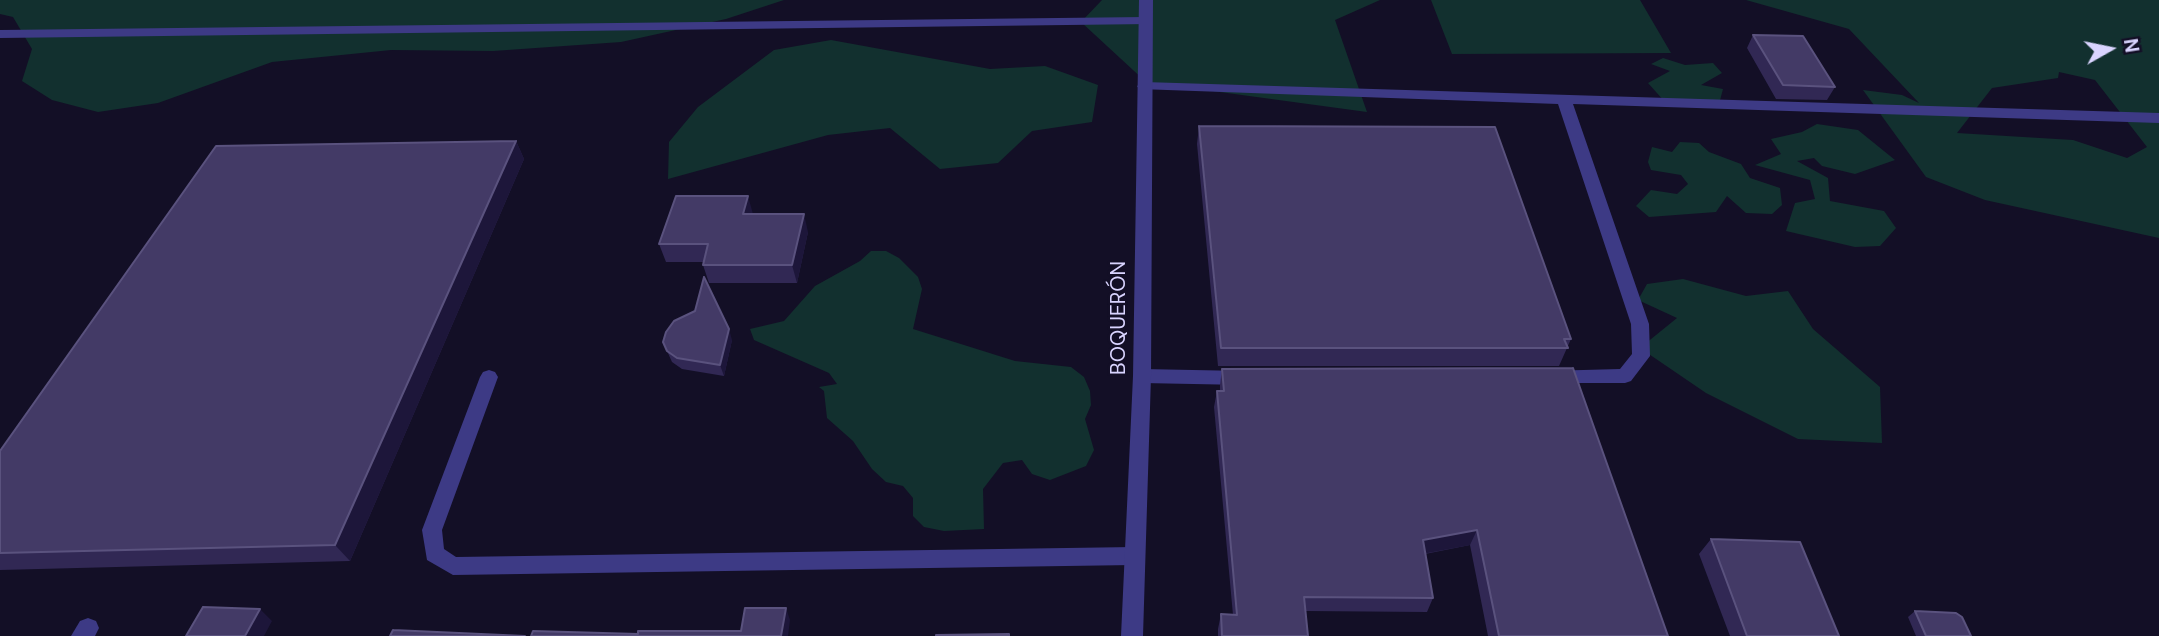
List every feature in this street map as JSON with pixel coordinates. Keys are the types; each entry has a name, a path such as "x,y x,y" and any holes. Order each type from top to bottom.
{"street":[{"name":"BOQUERÓN","path":"1132,636 1142,376 1146,0"},
{"path":"0,34 1145,20"},
{"path":"1144,86 2159,118"},
{"path":"1530,376 1625,376 1641,356 1640,324 1564,100"},
{"path":"1142,376 1258,377"},
{"path":"489,377 432,530 434,554 453,566 1134,556"}],"green space":[{"path":"0,0 784,0 726,19 621,42 493,51 391,50 272,62 158,103 98,112 52,100 22,81 32,49 13,17 0,14"},
{"path":"1102,0 1380,0 1335,20 1367,112 1146,82 1081,22"},
{"path":"1431,0 1640,0 1671,53 1452,54"},
{"path":"1746,0 2159,0 2159,238 1985,200 1926,177 1863,90 1902,95 1919,103 1849,29","holes":["2059,72 2095,80 2147,147 2127,158 2073,140 1957,133 1992,88 2058,78"]},
{"path":"831,40 990,69 1045,66 1098,85 1092,122 1032,131 998,163 940,169 890,128 828,135 668,179 669,142 698,107 774,50"},
{"path":"1663,58 1685,65 1713,63 1722,73 1701,85 1723,89 1719,104 1665,102 1648,83 1670,71 1651,64"},
{"path":"1817,124 1858,130 1895,160 1855,174 1822,166 1814,158 1797,161 1828,178 1830,201 1884,211 1896,228 1880,246 1855,247 1786,231 1795,203 1815,199 1810,180 1755,165 1781,154 1771,139 1802,132"},
{"path":"1680,142 1699,143 1709,152 1741,164 1750,178 1780,188 1782,205 1772,214 1746,213 1727,196 1716,212 1649,217 1636,206 1651,190 1677,194 1688,184 1681,175 1651,170 1648,162 1652,147 1672,152"},
{"path":"871,251 886,251 899,258 918,277 922,289 913,329 1015,361 1071,367 1084,377 1090,391 1091,405 1085,419 1094,450 1086,466 1050,480 1032,474 1022,460 1003,463 983,489 984,529 944,531 924,527 913,516 913,498 903,486 886,482 872,469 853,441 827,418 824,391 819,387 837,384 829,373 754,340 750,329 784,321 815,286 860,261"},
{"path":"1683,279 1746,296 1788,291 1813,329 1880,387 1882,443 1798,439 1706,393 1640,348 1677,318 1638,300 1647,284"}],"building":[{"path":"1753,35 1803,36 1835,87 1783,85"},
{"path":"1199,126 1495,127 1571,339 1564,339 1568,348 1221,348"},
{"path":"516,141 335,545 0,553 0,451 216,146"},
{"path":"676,196 748,196 743,214 804,214 792,265 703,265 708,244 659,244"},
{"path":"704,277 729,329 720,365 677,358 667,351 663,342 674,321 695,311"},
{"path":"1573,368 1668,636 1499,636 1477,530 1423,540 1433,598 1304,597 1308,636 1222,636 1221,614 1237,615 1217,391 1224,391 1222,369"},
{"path":"1711,539 1800,542 1839,636 1747,636"},
{"path":"203,607 260,609 245,636 186,636"},
{"path":"745,608 786,608 781,636 531,636 533,631 638,634 638,631 741,631"},
{"path":"1915,611 1956,613 1962,617 1971,636 1926,636"},
{"path":"393,630 525,636 390,636"},
{"path":"936,635 1009,636 936,636"}]}
